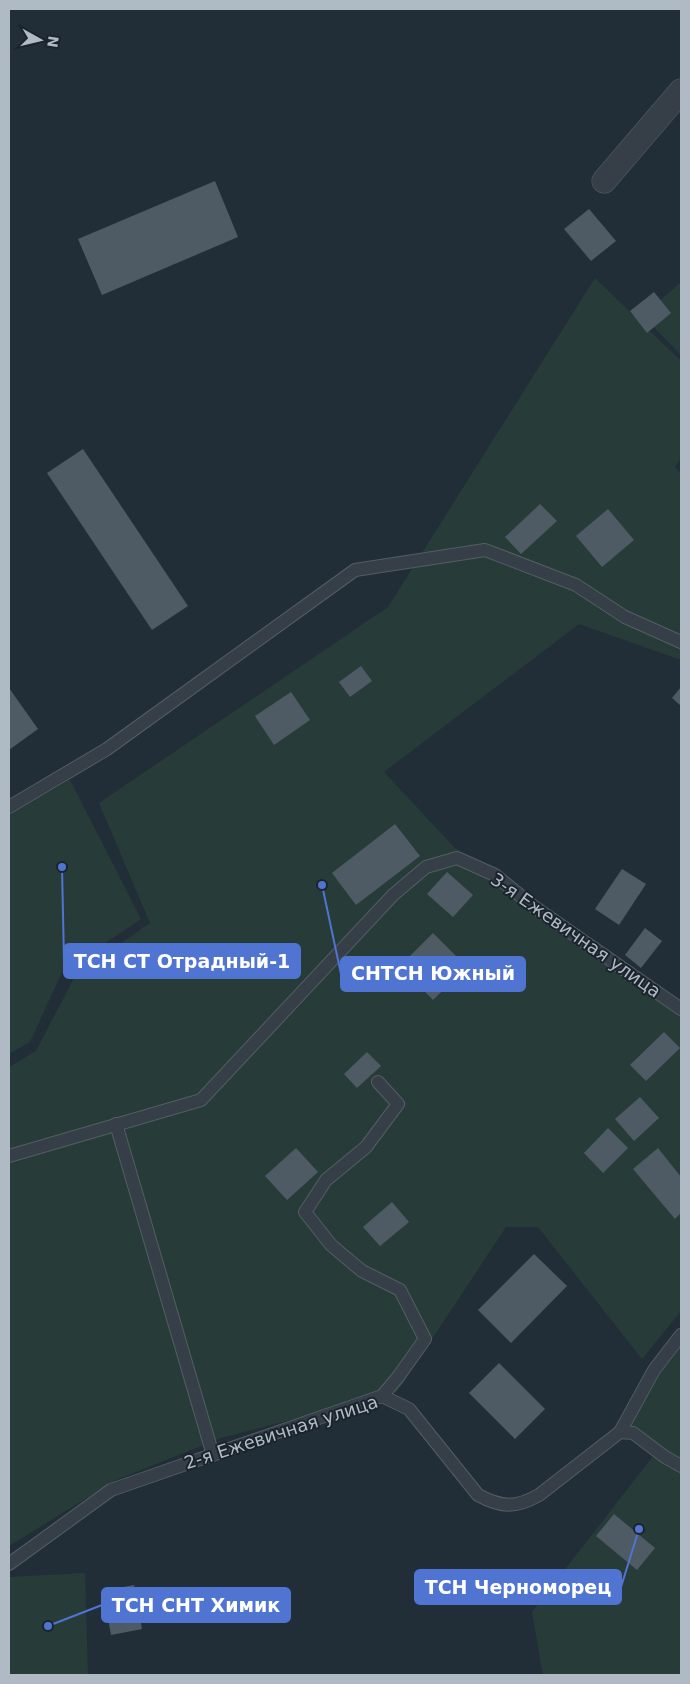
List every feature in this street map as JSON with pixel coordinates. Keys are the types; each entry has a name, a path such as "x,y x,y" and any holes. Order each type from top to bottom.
{"street":[{"path":"604,181 681,91"}],"lane":[{"path":"9,807 108,749 355,570 485,550 576,585 625,617 681,642"},
{"name":"3-я Ежевичная улица","path":"9,1156 201,1100 393,895 426,867 457,858 495,875 533,906 681,1009"},
{"path":"378,1082 398,1104 366,1147 326,1180 305,1212 332,1245 362,1271 400,1290 425,1339 382,1396"},
{"path":"116,1124 213,1455"},
{"path":"681,1335 654,1370 620,1432 634,1434 665,1457 681,1466"},
{"name":"2-я Ежевичная улица","path":"9,1564 111,1490 382,1396 409,1409 478,1495 493,1503 509,1505 525,1503 539,1495 620,1432"}],"green space":[{"path":"595,278 681,361 681,458 675,467 681,474 681,660 579,624 384,772 454,847 681,1003 681,1311 642,1359 538,1227 506,1227 397,1392 221,1438 116,1480 9,1546 9,1067 36,1051 75,976 150,923 99,803 388,607"},
{"path":"681,282 681,355 643,316"},
{"path":"70,780 141,919 62,972 30,1042 9,1054 9,815"},
{"path":"681,1347 681,1675 543,1675 532,1612 661,1446 630,1428 654,1381"},
{"path":"85,1573 88,1675 9,1675 9,1577"}],"building":[{"path":"215,181 238,237 102,295 78,239"},
{"path":"589,209 616,241 591,261 564,229"},
{"path":"654,292 671,313 647,333 630,311"},
{"path":"83,449 188,606 152,630 47,473"},
{"path":"540,504 557,521 521,554 505,537"},
{"path":"608,509 634,540 602,567 576,536"},
{"path":"361,666 372,681 350,697 339,682"},
{"path":"681,687 681,706 672,698"},
{"path":"9,688 38,729 9,750"},
{"path":"291,692 310,720 274,745 255,716"},
{"path":"395,824 420,856 356,905 332,873"},
{"path":"622,869 646,884 619,925 595,909"},
{"path":"447,872 473,895 453,917 427,894"},
{"path":"645,928 662,941 641,968 625,955"},
{"path":"433,933 467,967 433,1000 400,966"},
{"path":"664,1032 680,1048 646,1081 630,1065"},
{"path":"367,1052 381,1066 357,1088 344,1074"},
{"path":"640,1097 659,1118 634,1141 615,1119"},
{"path":"608,1128 628,1148 603,1173 584,1153"},
{"path":"296,1148 318,1172 287,1200 265,1176"},
{"path":"658,1148 681,1177 681,1213 675,1219 633,1169"},
{"path":"392,1202 409,1222 380,1246 363,1227"},
{"path":"534,1254 567,1286 511,1343 478,1310"},
{"path":"499,1363 545,1409 515,1439 469,1393"},
{"path":"614,1514 655,1548 637,1570 596,1536"},
{"path":"134,1585 142,1629 111,1635 103,1591"}],"place":[{"name":"ТСН СТ Отрадный-1","path":"62,867"},
{"name":"СНТСН Южный","path":"322,885"},
{"name":"ТСН Черноморец","path":"639,1529"},
{"name":"ТСН СНТ Химик","path":"48,1626"}]}
